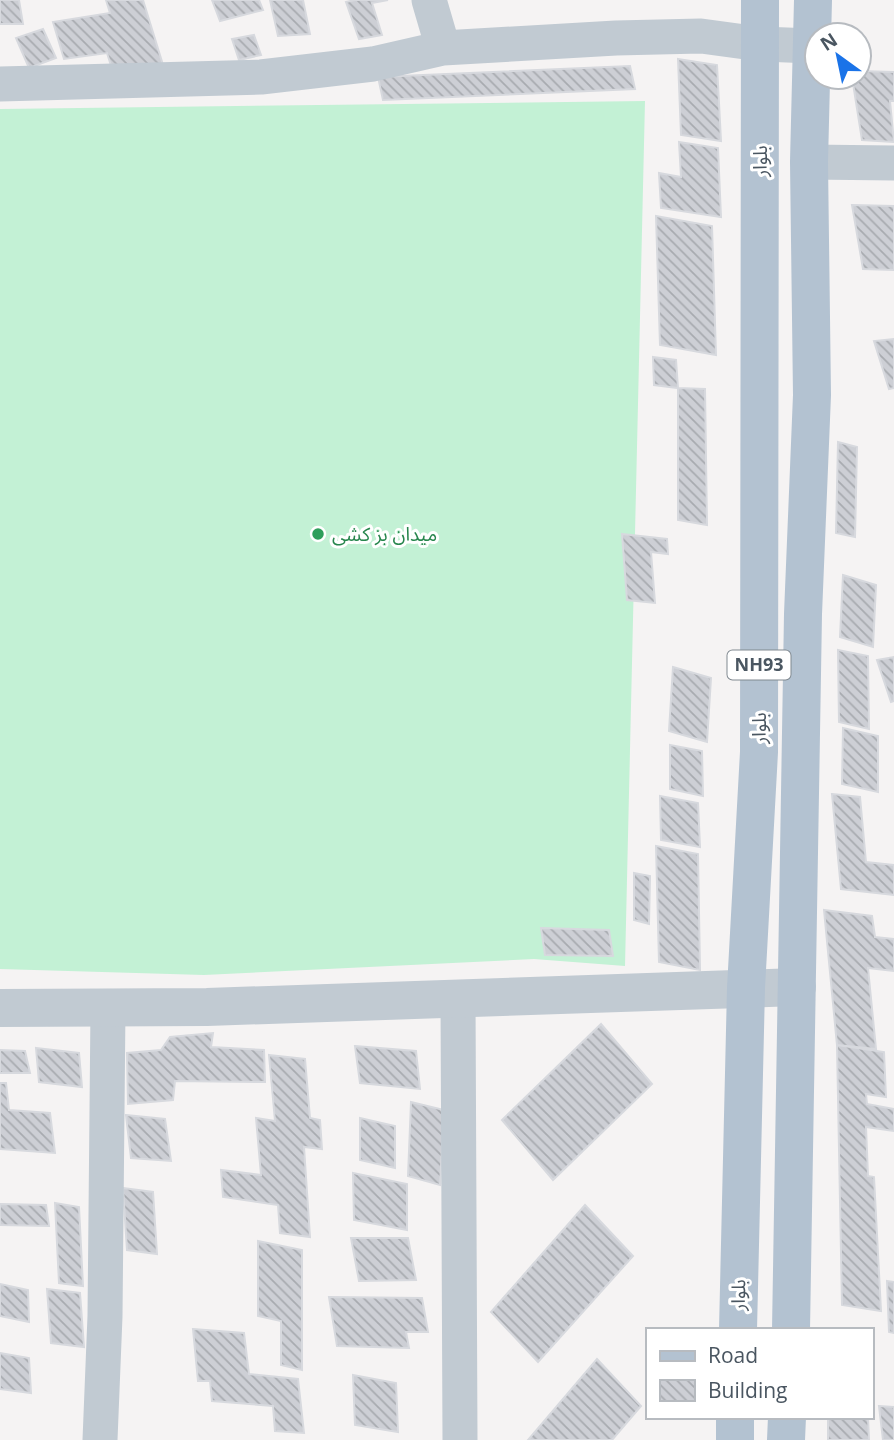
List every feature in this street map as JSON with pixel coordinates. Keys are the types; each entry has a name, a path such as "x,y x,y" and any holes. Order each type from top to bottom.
{"main road":[{"name":"بلوار","path":"738,1328 746,988 759,752 760,0"},
{"name":"NH93","path":"813,0 813,21"},
{"name":"NH93","path":"791,1328 803,614 811,395 811,91"},
{"path":"735,1440 736,1419"},
{"path":"786,1440 787,1419"}],"street":[{"path":"429,0 443,48"},
{"path":"0,85 261,77 373,64 443,48 616,38 701,36 760,44 803,46"},
{"path":"810,162 894,163"},
{"path":"0,1008 207,1007 797,987"},
{"path":"458,998 460,1440"},
{"path":"100,1440 105,1316 108,1007"}],"green space":[{"name":"میدان بز کشی","path":"645,101 625,966 534,959 204,975 0,969 0,109"}],"building":[{"path":"0,0 19,0 23,24 0,24"},
{"path":"106,0 143,0 163,65 113,72 107,53 64,59 53,22 110,13"},
{"path":"212,0 259,0 263,10 220,21"},
{"path":"270,0 303,0 310,34 278,36"},
{"path":"388,0 372,3 382,35 359,39 346,2"},
{"path":"43,29 56,58 29,68 16,38"},
{"path":"254,35 261,55 239,60 232,39"},
{"path":"678,59 717,65 721,141 681,135"},
{"path":"630,66 635,89 383,100 378,77"},
{"path":"873,71 894,72 894,101 890,101 894,142 862,140 854,91 873,91"},
{"path":"679,142 718,148 721,217 661,208 659,173 681,177"},
{"path":"852,205 894,206 894,270 863,269"},
{"path":"656,216 712,226 716,355 660,345"},
{"path":"894,339 894,388 889,389 874,341"},
{"path":"653,357 676,360 678,388 654,385"},
{"path":"678,388 705,389 707,525 678,520"},
{"path":"838,442 857,447 855,537 836,533"},
{"path":"622,534 667,539 668,554 651,552 655,603 627,600"},
{"path":"843,575 876,585 873,647 840,637"},
{"path":"838,650 868,656 869,729 839,722"},
{"path":"894,657 894,701 891,702 877,660"},
{"path":"673,667 711,678 707,742 669,731"},
{"path":"843,728 878,736 878,792 842,784"},
{"path":"670,745 702,751 703,796 670,789"},
{"path":"832,794 860,797 866,862 894,865 894,895 841,889"},
{"path":"660,796 698,803 700,847 661,840"},
{"path":"656,846 698,854 700,970 659,962"},
{"path":"634,873 650,876 649,924 634,920"},
{"path":"824,910 872,916 875,937 894,939 894,971 868,968 876,1049 837,1045"},
{"path":"541,928 609,930 613,956 545,955"},
{"path":"601,1024 652,1084 553,1180 502,1120"},
{"path":"213,1033 211,1047 264,1050 265,1082 175,1081 173,1100 128,1104 127,1053 161,1050 170,1037"},
{"path":"837,1045 884,1052 886,1097 866,1094 867,1104 894,1109 894,1131 866,1127 868,1176 874,1177 881,1311 842,1305"},
{"path":"355,1046 416,1051 420,1089 360,1083"},
{"path":"36,1048 79,1053 82,1087 39,1082"},
{"path":"0,1050 25,1051 30,1073 0,1073"},
{"path":"269,1055 305,1059 310,1118 320,1120 322,1149 304,1147 310,1237 280,1233 278,1205 223,1197 221,1170 261,1175 256,1118 275,1121"},
{"path":"0,1083 6,1083 9,1110 50,1113 55,1153 0,1149"},
{"path":"411,1102 444,1110 440,1185 408,1176"},
{"path":"126,1115 165,1119 171,1161 131,1158"},
{"path":"360,1118 395,1126 395,1168 360,1160"},
{"path":"353,1173 407,1184 407,1230 354,1220"},
{"path":"123,1188 153,1192 157,1254 127,1250"},
{"path":"55,1203 79,1207 83,1286 59,1283"},
{"path":"0,1204 46,1205 49,1226 0,1225"},
{"path":"585,1205 633,1256 538,1362 491,1312"},
{"path":"351,1238 408,1238 416,1280 359,1281"},
{"path":"258,1241 302,1250 302,1370 281,1365 281,1321 258,1316"},
{"path":"887,1281 894,1282 894,1333 889,1332"},
{"path":"0,1284 28,1290 29,1322 0,1316"},
{"path":"47,1289 80,1293 84,1347 51,1343"},
{"path":"329,1297 422,1298 428,1332 406,1332 409,1348 337,1346"},
{"path":"193,1329 244,1333 249,1374 298,1379 304,1433 275,1431 273,1406 212,1401 210,1381 198,1381"},
{"path":"0,1353 29,1358 31,1393 0,1389"},
{"path":"597,1359 641,1406 612,1440 528,1440"},
{"path":"353,1375 396,1383 398,1432 355,1425"},
{"path":"879,1406 894,1407 894,1440 883,1440"},
{"path":"828,1419 868,1419 869,1440 828,1440"}],"place":[{"name":"میدان بز کشی","path":"318,534"}]}
